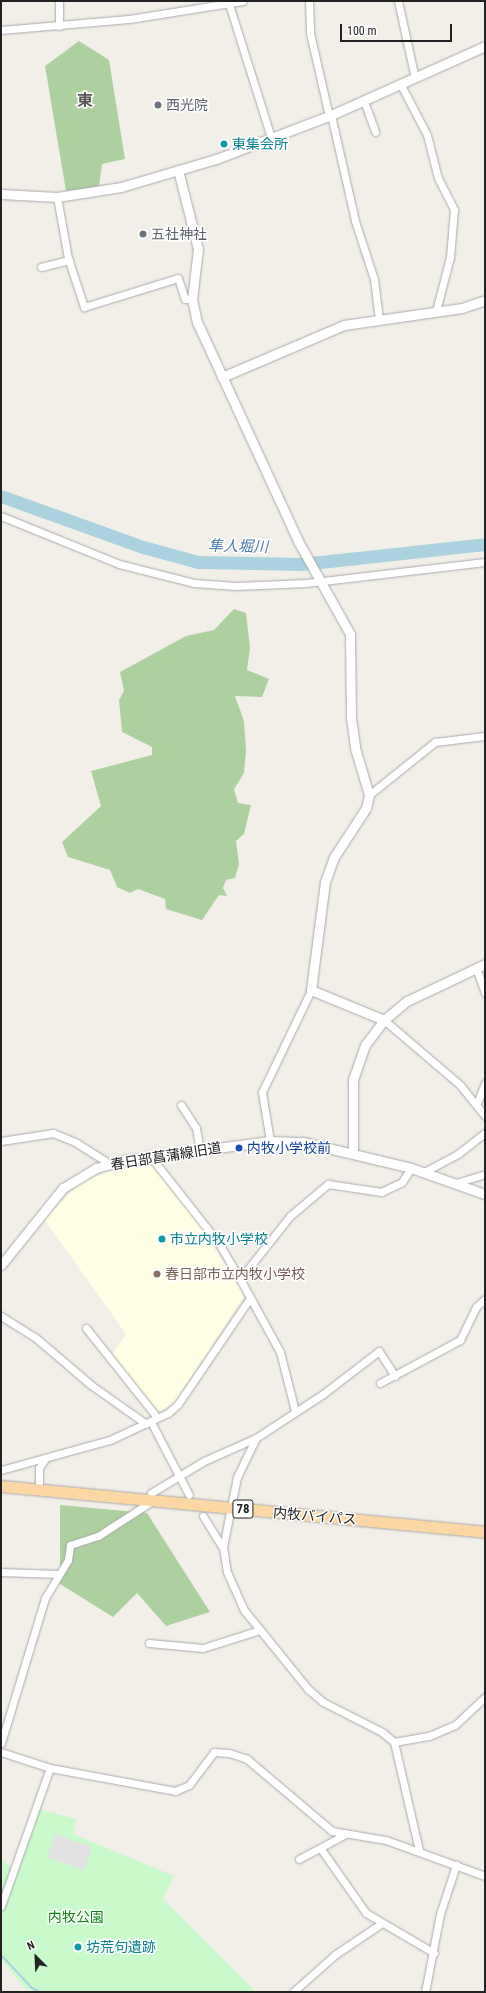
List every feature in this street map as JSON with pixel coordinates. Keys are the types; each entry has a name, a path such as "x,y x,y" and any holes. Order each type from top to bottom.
{"main road":[{"name":"内牧バイパス","path":"1,1486 39,1490 151,1497 230,1508 485,1532"}],"street":[{"path":"58,26 59,1"},
{"path":"1,30 136,18 228,2 242,1"},
{"path":"309,1 310,33 355,221 374,279 379,319"},
{"path":"398,1 415,78"},
{"path":"228,2 271,137"},
{"path":"1,194 57,197 121,187 178,170 330,116 401,86 415,78 485,46"},
{"path":"401,86 426,135 438,178 454,210 450,257 436,311"},
{"path":"364,101 374,132"},
{"path":"178,170 198,249 192,299 197,322 298,541 322,580 350,634 351,718 355,748 369,794 366,808 334,857 325,882 311,990 262,1092 270,1141"},
{"path":"57,197 69,260 84,307 178,278 185,299 192,299"},
{"path":"41,267 69,260"},
{"path":"222,377 325,332 379,319 436,311 485,300"},
{"path":"1,516 119,564 165,577 236,586 322,580 485,562"},
{"path":"369,794 435,742 485,736"},
{"path":"353,1152 353,1079 365,1045 384,1020 407,1002 485,964"},
{"path":"476,968 485,993"},
{"path":"311,990 384,1020 477,1103 485,1116"},
{"path":"477,1103 485,1083"},
{"path":"181,1105 196,1128 200,1150"},
{"path":"424,1172 459,1153 485,1133"},
{"path":"1,1141 53,1134 75,1142 108,1163"},
{"name":"春日部菖蒲線旧道","path":"1,1265 63,1188 108,1163 150,1156 270,1141 303,1142 353,1152 411,1168 485,1194"},
{"path":"150,1156 214,1236 240,1279 280,1352 295,1411"},
{"path":"240,1279 290,1216 328,1184 381,1192 402,1182 411,1168"},
{"path":"456,1183 485,1174"},
{"path":"1,1470 110,1440 168,1413 178,1404 250,1298"},
{"path":"380,1383 460,1340 476,1307 485,1299"},
{"path":"1,1316 36,1338 91,1385 151,1421"},
{"path":"86,1328 151,1421 178,1477 189,1495"},
{"path":"1,1743 46,1598 57,1574 68,1560 70,1545 98,1536 178,1477 256,1438 379,1350 395,1376"},
{"path":"256,1438 242,1461 222,1547 223,1561 236,1593 260,1630 323,1702 382,1732 394,1742 419,1850"},
{"path":"39,1490 39,1468 45,1458"},
{"path":"203,1516 222,1547"},
{"path":"1,1572 57,1574"},
{"path":"149,1642 203,1648 260,1630"},
{"path":"394,1742 429,1736 455,1725 485,1697"},
{"path":"1,1752 50,1768 175,1791 189,1785 214,1752 229,1753 247,1759 308,1813 332,1831 344,1835 386,1840 419,1850 485,1876"},
{"path":"1,1906 50,1768"},
{"path":"299,1859 321,1849 344,1835"},
{"path":"321,1849 366,1913 434,1953"},
{"path":"425,1992 444,1897 456,1865"},
{"path":"293,1992 336,1954 382,1923"}],"shaded area":[{"name":"春日部市立内牧小学校","path":"150,1162 198,1221 244,1296 175,1401 159,1412 112,1355 126,1334 44,1219 83,1181 117,1169"},
{"path":"55,1834 92,1847 84,1870 47,1858"}],"green space":[{"path":"79,41 109,60 125,159 102,164 99,187 66,191 45,66"},
{"path":"234,609 246,613 250,648 247,670 269,679 262,697 235,696 244,721 246,751 244,773 234,789 238,803 251,805 244,834 236,841 239,864 235,878 226,880 223,888 227,896 219,895 202,920 166,909 165,899 138,889 130,893 117,887 110,870 68,857 62,842 101,806 91,771 152,755 152,747 122,732 119,700 124,691 120,672 186,636 214,630"},
{"path":"60,1505 147,1513 210,1612 166,1626 137,1593 113,1617 60,1584"},
{"name":"内牧公園","path":"38,1809 76,1819 73,1834 174,1876 163,1899 256,1992 34,1992 25,1988 1,1959 1,1859 14,1869"}],"waterway":[{"name":"隼人堀川","path":"1,496 143,547 198,562 302,564 485,544"},
{"path":"1,1955 32,1988 40,1992"}],"place":[{"name":"西光院","path":"158,105"},
{"name":"東集会所","path":"224,144"},
{"name":"五社神社","path":"143,234"},
{"name":"内牧小学校前","path":"239,1148"},
{"name":"市立内牧小学校","path":"162,1239"},
{"name":"春日部市立内牧小学校","path":"157,1274"},
{"name":"坊荒句遺跡","path":"78,1947"}],"district":[{"name":"東","path":"85,101"}]}
